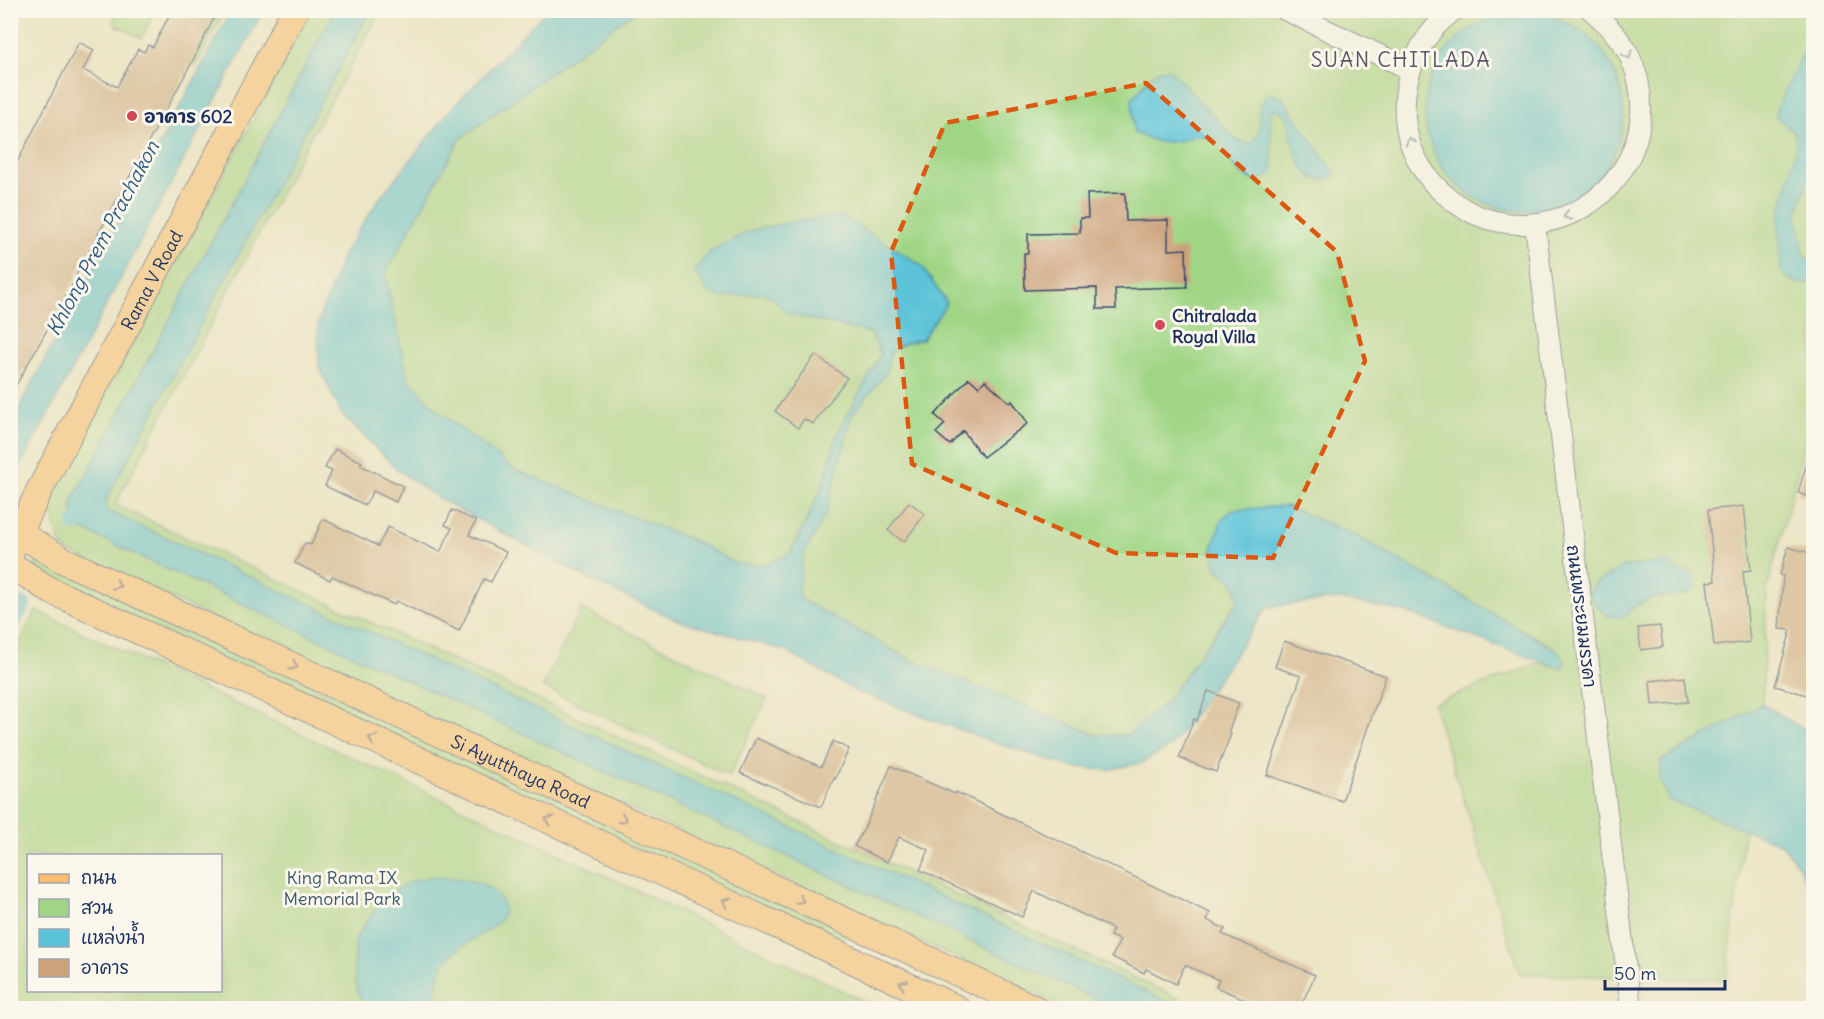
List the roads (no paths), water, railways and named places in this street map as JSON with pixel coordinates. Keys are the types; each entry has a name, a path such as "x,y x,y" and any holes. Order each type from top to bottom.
{"main road":[{"name":"Rama V Road","path":"14,538 295,10"},
{"name":"Si Ayutthaya Road","path":"14,538 1034,1008"},
{"name":"Si Ayutthaya Road","path":"10,564 51,591 956,1008"},
{"path":"858,963 873,934"}],"street":[{"path":"1285,10 1411,70"},
{"path":"1455,10 1437,26 1415,58 1405,98 1405,119 1409,139 1416,158 1427,176 1448,198 1475,214 1494,221 1515,224 1535,224 1556,220 1575,213 1593,202 1621,172 1638,135 1641,104 1636,74 1629,54 1605,21 1591,10"},
{"name":"ถนนพระยมมรรคา","path":"1535,224 1630,1008"}],"water":[{"path":"231,11 263,11 11,484 11,423"},
{"path":"335,11 370,11 107,498 108,511 1181,1008 1115,1008 81,529 72,508 72,502"},
{"path":"546,11 635,11 460,139 385,274 408,379 437,410 515,470 692,540 736,564 764,565 789,554 800,536 823,485 838,432 881,354 871,333 788,314 774,298 763,293 721,297 708,292 694,270 712,250 752,230 797,221 842,216 921,265 947,303 922,339 903,344 890,353 886,373 852,415 826,514 803,555 798,592 802,600 909,659 1096,735 1128,735 1165,703 1239,601 1234,582 1219,571 1211,552 1222,519 1233,510 1286,506 1353,534 1558,651 1564,661 1562,669 1405,612 1338,599 1267,607 1181,734 1168,748 1141,763 1108,770 1075,768 990,741 855,691 786,651 678,620 592,581 438,498 397,469 341,413 319,366 318,322 343,255 379,199 453,107"},
{"path":"1514,13 1534,13 1571,24 1601,49 1616,74 1622,93 1622,131 1612,159 1587,189 1571,200 1553,207 1534,211 1514,211 1477,200 1447,175 1436,159 1429,141 1425,122 1425,102 1436,65 1461,35 1477,24 1495,17"},
{"path":"1813,46 1813,167 1797,214 1804,255 1813,263 1813,283 1803,283 1792,281 1781,271 1779,219 1797,145 1794,132 1776,117 1776,110 1806,47"},
{"path":"1169,69 1236,140 1249,144 1257,136 1260,107 1263,100 1268,94 1281,96 1336,175 1322,180 1306,173 1293,144 1287,115 1276,108 1270,112 1273,173 1260,179 1246,177 1241,173 1220,141 1199,135 1174,142 1158,142 1134,133 1132,100 1157,71"},
{"path":"1668,562 1678,571 1692,574 1697,586 1690,594 1652,598 1633,607 1626,616 1619,617 1604,613 1589,595 1593,585 1621,567"},
{"path":"1762,704 1813,735 1813,894 1810,893 1799,866 1782,844 1669,800 1660,781 1661,761"},
{"path":"430,877 461,879 482,884 498,896 504,907 503,915 493,926 447,960 439,976 431,1008 365,1008 357,989 354,965 356,937 381,901 408,882"}],"waterway":[{"path":"10,626 23,605"}],"place":[{"name":"อาคาร 602","path":"132,116"},
{"name":"Chitralada Royal Villa","path":"1160,325"}],"district":[{"name":"SUAN CHITLADA","path":"1401,59"}],"water label":[{"name":"Khlong Prem Prachakon","path":"102,238"}],"park label":[{"name":"King Rama IX Memorial Park","path":"342,887"}]}
